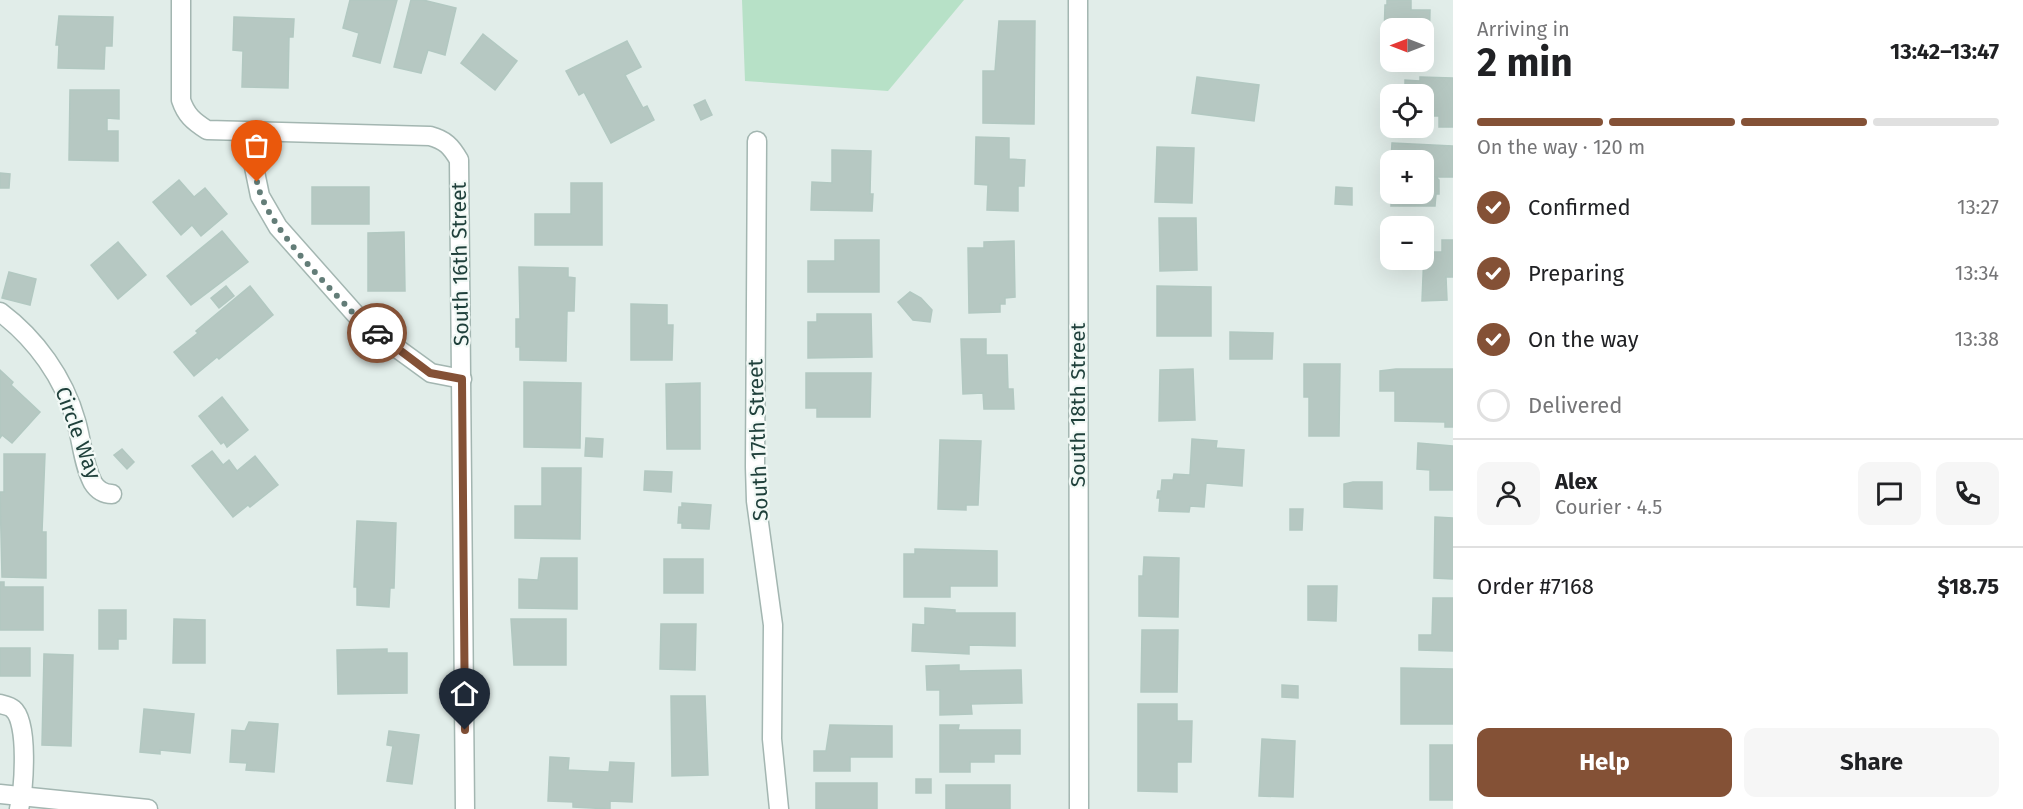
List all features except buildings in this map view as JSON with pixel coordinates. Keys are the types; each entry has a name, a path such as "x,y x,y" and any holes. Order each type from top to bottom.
{"street":[{"name":"South 16th Street","path":"181,0 179,80 185,112 193,122 207,130 430,136 442,139 452,147 459,160 465,809"},
{"name":"South 18th Street","path":"1078,0 1079,809"},
{"path":"254,132 254,167 260,196 278,227 365,326 430,373 462,379"},
{"name":"South 17th Street","path":"757,141 756,501 773,625 772,739 779,809"},
{"name":"Circle Way","path":"0,312 28,338 56,374 71,406 90,476 102,492 112,494"},
{"path":"0,704 13,708 22,724 21,802"},
{"path":"0,794 21,802 148,809"}],"green space":[{"path":"742,0 964,0 888,91 745,81"}],"way so far":[{"path":"257,182 260,196 278,227 365,326 377,333"}],"route":[{"path":"377,333 430,373 462,379 465,730"}]}
